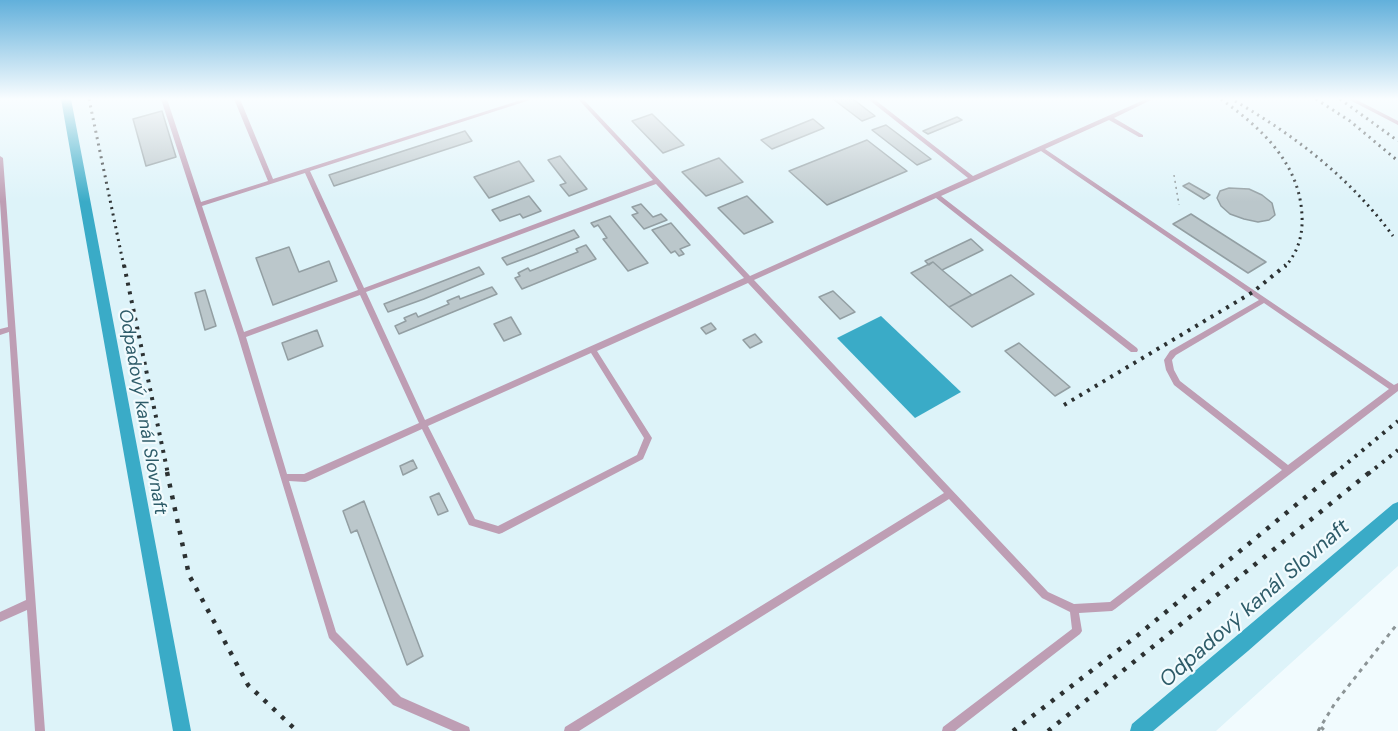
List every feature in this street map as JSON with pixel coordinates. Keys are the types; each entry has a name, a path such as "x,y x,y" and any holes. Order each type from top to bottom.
{"lane":[{"path":"175,133 242,336 332,635 397,701 465,731"},
{"path":"251,133 271,182"},
{"path":"199,205 422,133"},
{"path":"612,133 1045,595 1074,609 1112,606 1396,387 1042,149"},
{"path":"914,133 973,179"},
{"path":"284,477 305,478 1077,133"},
{"path":"1136,133 1141,136"},
{"path":"0,158 40,731"},
{"path":"308,171 423,424 472,522 499,530 640,458 648,438 592,350"},
{"path":"242,336 657,181"},
{"path":"936,195 1134,350"},
{"path":"1264,300 1173,353 1168,360 1177,383 1288,470"},
{"path":"0,332 12,328"},
{"path":"569,731 950,494"},
{"path":"0,617 31,603"},
{"path":"947,731 1077,631 1074,609"}],"path":[{"path":"1174,175 1179,206"},
{"path":"1325,731 1319,729 1335,703 1398,623"}],"shaded area":[{"path":"0,133 1398,133 1398,566 1216,731 0,731"}],"water":[{"path":"881,316 961,392 915,418 837,338"}],"building":[{"path":"137,133 169,133 176,157 146,166"},
{"path":"458,133 466,133 472,141 334,186 329,175"},
{"path":"644,133 672,133 684,145 663,153"},
{"path":"778,133 811,133 772,149 761,140"},
{"path":"876,133 897,133 931,159 917,165"},
{"path":"867,140 907,171 827,205 789,171"},
{"path":"560,156 587,189 569,196 560,185 566,183 548,160"},
{"path":"719,158 743,182 706,196 682,172"},
{"path":"519,161 534,181 489,198 474,177"},
{"path":"1189,183 1210,195 1204,199 1183,186"},
{"path":"1229,188 1249,189 1262,195 1272,203 1275,215 1269,220 1258,222 1230,214 1221,206 1217,198 1220,191"},
{"path":"529,196 541,211 523,218 520,214 500,221 492,210"},
{"path":"747,196 773,222 744,234 718,208"},
{"path":"641,204 653,217 661,214 667,220 644,229 632,215 638,213 632,207"},
{"path":"1191,214 1266,262 1248,273 1173,224"},
{"path":"610,216 648,263 628,271 603,239 607,238 598,225 594,227 591,223"},
{"path":"671,223 690,245 680,249 684,254 679,256 675,251 671,253 652,230"},
{"path":"574,230 579,237 534,255 507,265 502,258"},
{"path":"971,239 983,250 942,270 933,262 929,265 925,261"},
{"path":"586,245 596,259 522,289 515,278 520,276 518,273 528,268 530,271 578,252 576,249"},
{"path":"289,247 299,272 329,261 337,281 273,305 256,258"},
{"path":"933,262 972,295 949,307 911,273"},
{"path":"479,267 484,274 424,299 388,312 384,304"},
{"path":"1011,275 1034,294 972,327 949,307"},
{"path":"492,287 497,294 399,334 395,326 406,321 404,318 416,313 418,317 449,304 447,301 459,296 460,299"},
{"path":"205,290 216,326 205,330 195,293"},
{"path":"833,291 855,312 840,319 819,297"},
{"path":"511,317 521,334 504,341 494,324"},
{"path":"711,323 716,329 706,334 701,328"},
{"path":"317,330 323,346 288,360 282,343"},
{"path":"755,334 762,342 750,348 743,340"},
{"path":"1019,343 1070,387 1055,396 1005,351"},
{"path":"413,460 417,468 403,475 400,466"},
{"path":"439,493 448,511 438,515 430,497"},
{"path":"364,501 423,656 407,665 357,530 351,533 343,511"}],"waterway":[{"name":"Odpadový kanál Slovnaft","path":"72,133 182,731"},
{"name":"Odpadový kanál Slovnaft","path":"1139,731 1398,509"}],"railway":[{"path":"96,133 124,267"},
{"path":"1262,133 1286,163 1300,197 1302,230 1299,243 1285,267"},
{"path":"1286,133 1340,177 1393,236"},
{"path":"1365,133 1398,161"},
{"path":"1387,133 1398,141"},
{"path":"124,265 168,474"},
{"path":"1064,405 1253,292 1286,265"},
{"path":"1334,474 1398,421"},
{"path":"1368,474 1398,450"},
{"path":"167,472 189,575 248,685 297,731"},
{"path":"1013,731 1138,635 1336,472"},
{"path":"1048,731 1370,472"}]}
